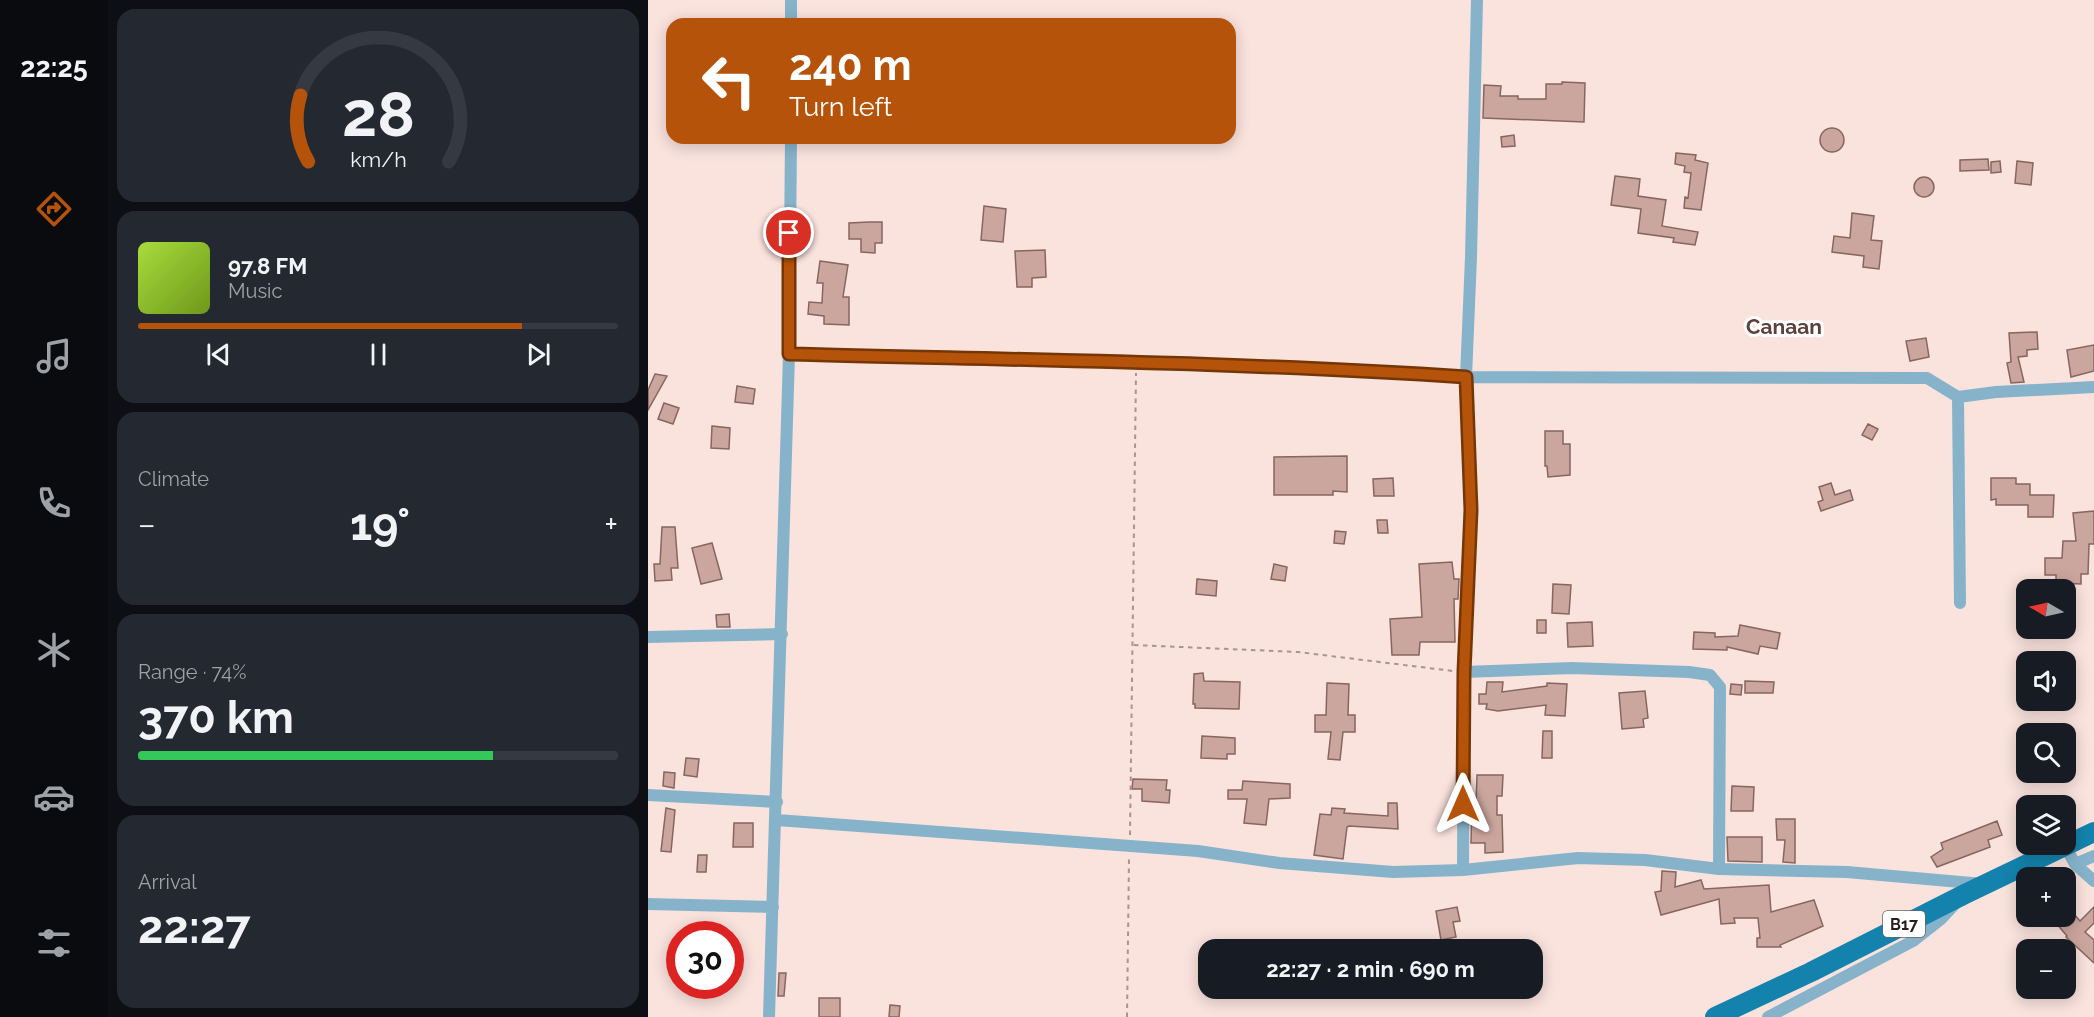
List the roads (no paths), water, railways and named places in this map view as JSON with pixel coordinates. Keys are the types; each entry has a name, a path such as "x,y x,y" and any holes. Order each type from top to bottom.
{"main road":[{"name":"B17","path":"2076,841 2094,832"},
{"name":"B17","path":"1715,1017 2046,855"}],"street":[{"path":"791,0 791,18"},
{"path":"1463,870 1464,672 1471,510 1466,377 1478,0"},
{"path":"770,1017 789,354 791,144"},
{"path":"789,354 1136,361 1350,369 1466,377 1926,378 1958,397 1996,392 2094,387"},
{"path":"1958,397 1959,603"},
{"path":"648,637 782,634"},
{"path":"1464,672 1572,668 1689,672 1710,675 1720,687 1719,869"},
{"path":"648,795 777,802"},
{"path":"777,820 1198,851 1278,863 1382,871 1463,870 1578,858 1645,860 1719,869 1847,872 1985,884"},
{"path":"2070,855 2075,864 2094,881"},
{"path":"2075,864 2094,856"},
{"path":"1768,1017 1912,941 1941,920 1965,894"},
{"path":"648,904 772,907"}],"district":[{"name":"Canaan","path":"1784,327"}]}
